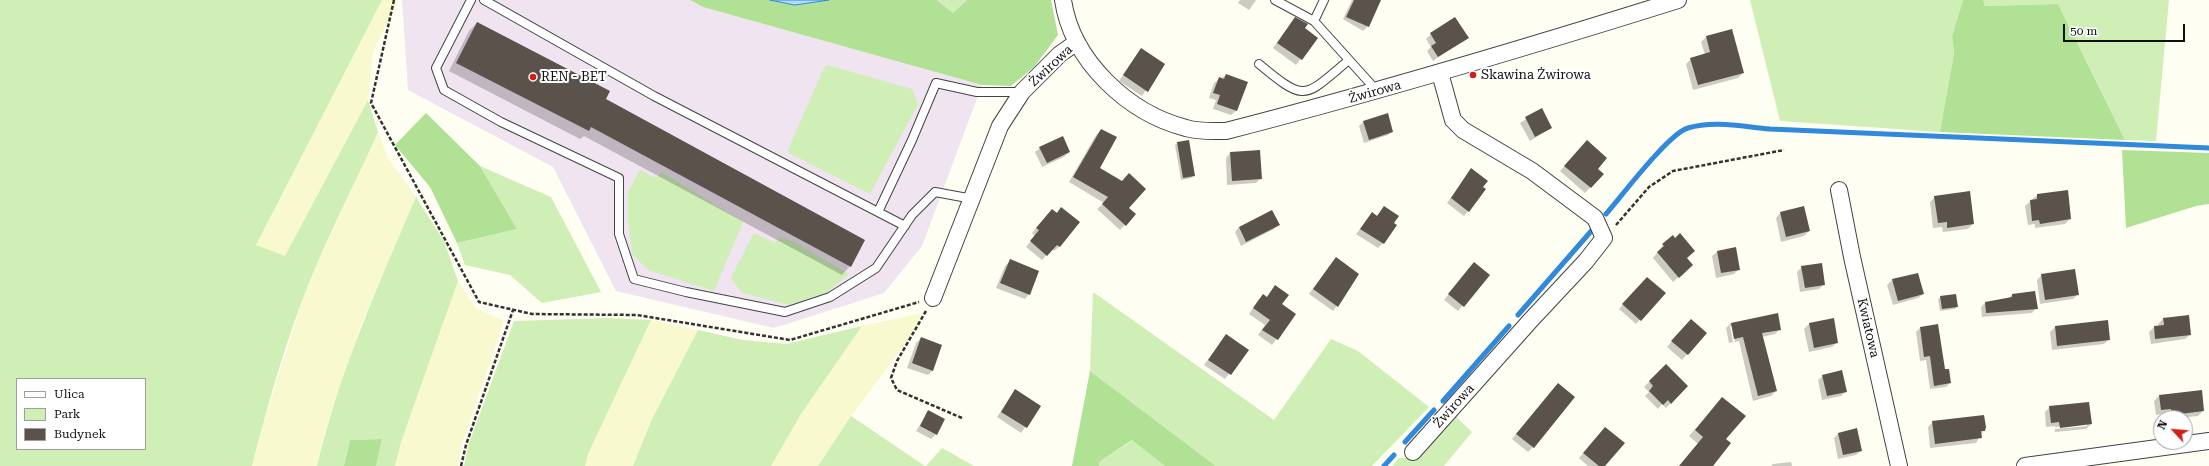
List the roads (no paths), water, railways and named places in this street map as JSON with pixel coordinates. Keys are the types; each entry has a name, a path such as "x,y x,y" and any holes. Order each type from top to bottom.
{"street":[{"path":"1063,0 1071,29 1077,42"},
{"name":"Żwirowa","path":"933,298 973,199 1000,126 1022,92 1060,54 1077,42 1093,65 1118,93 1151,114 1188,129 1226,131 1377,92 1678,0"},
{"name":"Żwirowa","path":"1413,452 1530,321 1586,261 1604,238 1595,218 1532,171 1463,130 1452,120 1440,73"},
{"name":"Kwiatowa","path":"1839,190 1852,257 1899,466"},
{"path":"2026,466 2209,441"}],"lane":[{"path":"471,0 436,68 444,90 501,122 619,178 619,234 634,279 686,292 785,312 830,298 876,268 912,215 934,192 973,199"},
{"path":"484,0 654,96 905,226"},
{"path":"1275,0 1314,21 1377,92"},
{"path":"1314,21 1324,0"},
{"path":"1259,64 1288,87 1304,92 1313,90 1349,60"},
{"path":"878,212 936,83 977,92 1022,92"}],"water":[{"path":"770,0 829,0 795,5"}],"waterway":[{"path":"1606,214 1669,141 1680,132 1688,128 1708,124 1770,129 2209,148"},
{"path":"1518,315 1593,229"},
{"path":"1443,401 1509,326"},
{"path":"1405,442 1434,410"},
{"path":"1384,466 1394,455"}],"place":[{"name":"Skawina Żwirowa","path":"1473,75"},
{"name":"REN - BET","path":"533,77"}]}
